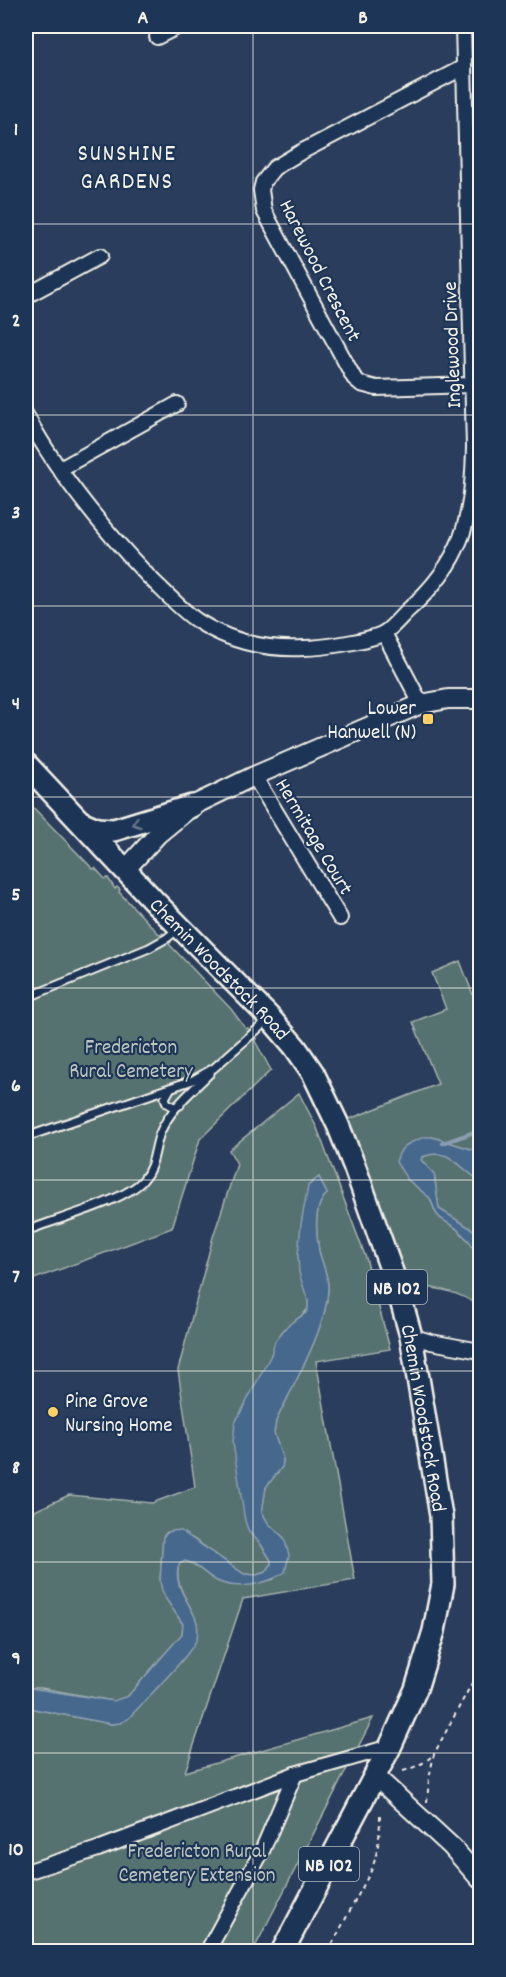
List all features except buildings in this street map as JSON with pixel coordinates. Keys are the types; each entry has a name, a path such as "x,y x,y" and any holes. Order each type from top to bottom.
{"main road":[{"path":"79,822 97,829 114,830 192,806 254,776 421,704 448,699 480,699"},
{"name":"Chemin Woodstock Road","path":"26,764 296,1047 313,1073 338,1125 375,1222 411,1336 441,1516 443,1584 434,1631 416,1689 390,1747 282,1952"},
{"path":"125,870 158,834 192,806"},
{"path":"375,1776 452,1847 480,1879"}],"street":[{"path":"157,37 179,26"},
{"name":"Inglewood Drive","path":"384,633 423,597 446,569 462,537 472,496 473,385 463,26"},
{"name":"Harewood Crescent","path":"464,67 274,168 263,182 261,190 264,211 354,378 361,384 376,388 473,385"},
{"path":"26,296 100,256"},
{"path":"60,469 177,405"},
{"path":"26,415 38,438 90,511 128,555 196,620 219,632 254,645 300,648 337,644 384,633 421,704"},
{"name":"Hermitage Court","path":"254,776 340,918"},
{"path":"411,1336 431,1342 480,1350"},
{"path":"26,1872 98,1849 295,1774 390,1747"},
{"path":"207,1952 262,1851 295,1774"}],"lane":[{"path":"26,998 149,948 167,938 180,927"},
{"path":"26,1231 110,1201 130,1192 142,1182 151,1170 160,1133 172,1112 214,1068 270,1018"},
{"path":"26,1137 135,1099 171,1089 214,1068"},
{"path":"171,1089 165,1098 167,1103 174,1107 180,1105"}],"path":[{"path":"427,1806 434,1754 480,1668"},
{"path":"403,1771 421,1764 434,1754"},
{"path":"328,1952 377,1857 380,1840 380,1812"}],"green space":[{"name":"Fredericton Rural Cemetery","path":"26,800 93,869 95,868 105,879 108,878 115,889 117,887 120,890 119,892 159,934 163,933 171,942 169,944 257,1039 255,1041 271,1070 200,1139 172,1228 26,1282"},
{"path":"460,961 480,1013 480,1152 432,1137 407,1179 430,1198 440,1218 456,1228 470,1242 480,1263 480,1307 472,1301 445,1290 405,1285 347,1120 438,1084 413,1022 446,1009 432,973"},
{"name":"Fredericton Rural Cemetery Extension","path":"299,1093 317,1128 366,1258 390,1349 316,1361 355,1580 243,1599 185,1772 373,1718 253,1951 26,1951 26,1709 111,1724 120,1723 128,1718 177,1666 196,1638 197,1622 180,1586 179,1564 185,1561 190,1562 217,1581 231,1585 253,1584 274,1579 284,1538 268,1523 262,1512 266,1487 282,1467 283,1460 274,1433 276,1421 316,1337 328,1287 319,1251 317,1229 319,1206 327,1194 319,1177 308,1186 307,1193 308,1308 283,1331 271,1355 260,1543 271,1560 271,1565 266,1572 257,1575 244,1574 192,1538 167,1532 163,1537 160,1581 166,1599 183,1624 182,1634 128,1696 113,1701 41,1688 26,1688 26,1515 69,1495 152,1503 195,1487 178,1370 213,1237 237,1164 229,1150"},
{"path":"431,1154 445,1154 480,1180 480,1239 475,1231 439,1209 434,1174 421,1160 422,1157"}],"water":[{"path":"424,1137 432,1137 480,1152 480,1180 447,1156 432,1154 422,1157 421,1160 434,1174 439,1209 475,1231 480,1239 480,1263 470,1242 456,1228 440,1218 430,1198 407,1179 396,1162 403,1148"},
{"path":"319,1177 327,1194 319,1205 317,1229 319,1251 328,1282 326,1302 316,1337 276,1421 274,1433 283,1460 282,1467 266,1487 262,1512 268,1523 284,1538 289,1555 285,1572 261,1583 234,1586 217,1581 190,1562 185,1561 179,1564 177,1572 179,1586 197,1622 197,1638 177,1666 128,1719 111,1724 26,1709 26,1688 113,1701 128,1696 182,1634 183,1624 166,1599 160,1581 163,1537 169,1532 181,1531 244,1574 257,1575 266,1572 271,1565 271,1560 260,1543 249,1532 245,1521 233,1443 235,1423 271,1355 275,1341 287,1326 306,1313 308,1308 299,1273 298,1255 308,1186"}],"waterway":[{"path":"443,1143 480,1130"}],"place":[{"name":"Lower Hanwell (N)","path":"428,719"},
{"name":"Pine Grove Nursing Home","path":"53,1412"}],"district":[{"name":"SUNSHINE GARDENS","path":"127,166"}]}
